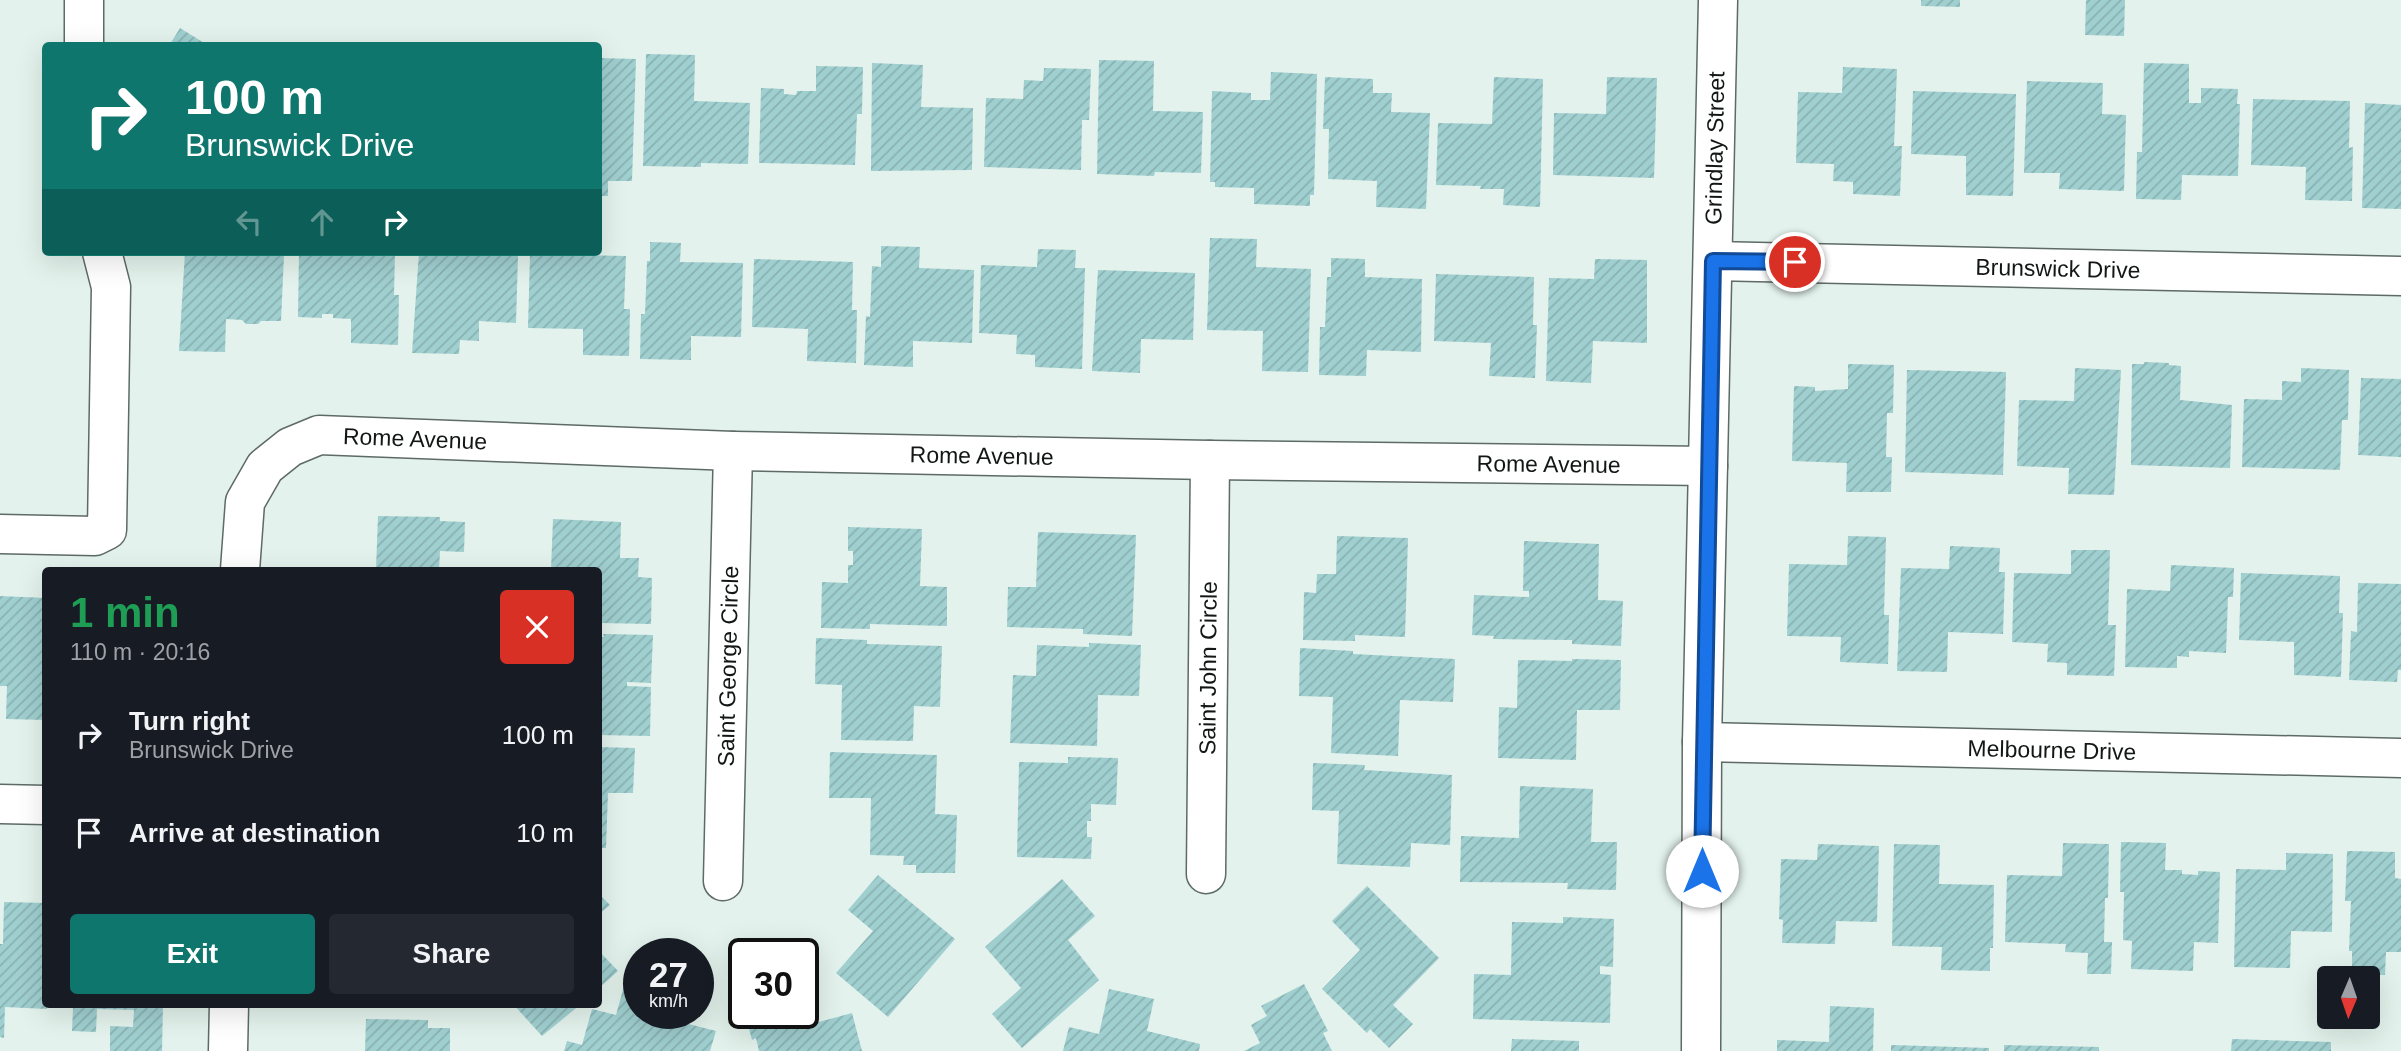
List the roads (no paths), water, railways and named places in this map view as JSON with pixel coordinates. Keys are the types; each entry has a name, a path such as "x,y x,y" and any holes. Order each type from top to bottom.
{"street":[{"path":"84,0 84,42"},
{"name":"Grindlay Street","path":"1701,1051 1702,742 1718,0"},
{"path":"0,534 95,536 107,530 111,287 103,256"},
{"name":"Brunswick Drive","path":"1713,261 2401,276"},
{"name":"Rome Avenue","path":"240,567 245,502 265,467 290,447 319,435 733,451 1708,466"},
{"name":"Saint George Circle","path":"723,881 733,451"},
{"name":"Saint John Circle","path":"1206,874 1210,460"},
{"name":"Melbourne Drive","path":"1702,742 2401,758"},
{"path":"0,804 42,805"},
{"path":"228,1051 229,1008"}]}
